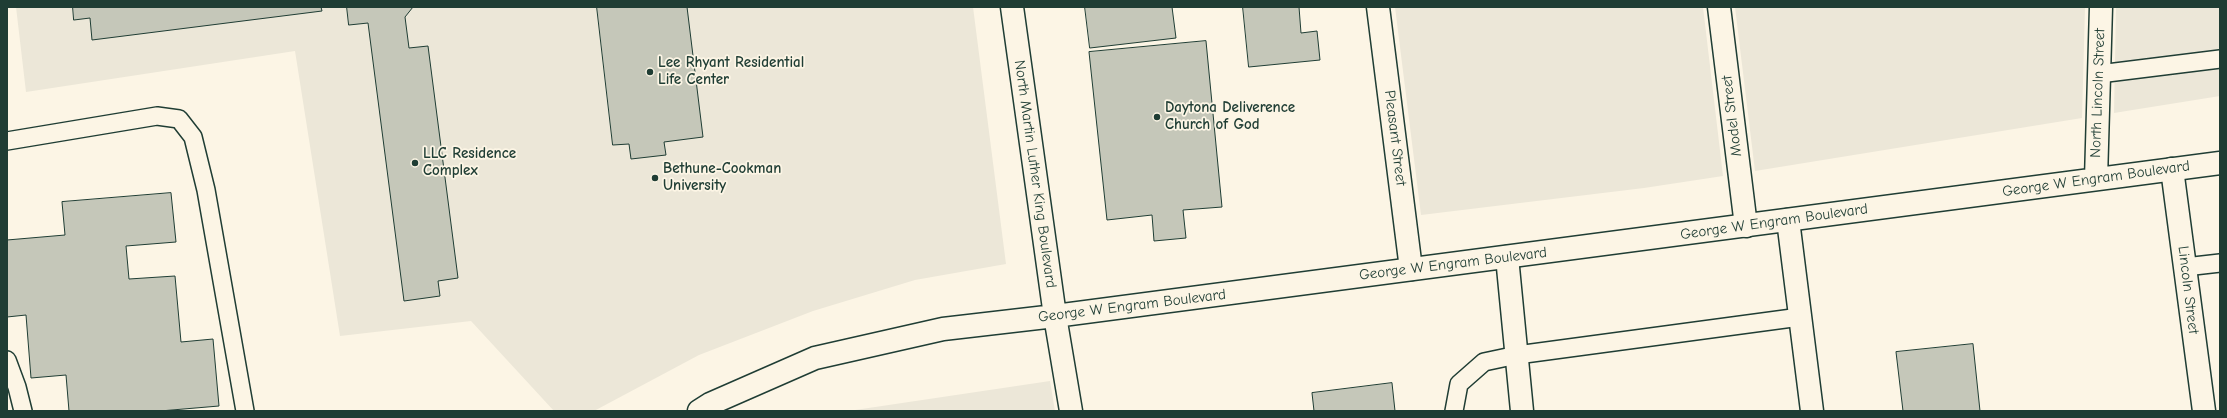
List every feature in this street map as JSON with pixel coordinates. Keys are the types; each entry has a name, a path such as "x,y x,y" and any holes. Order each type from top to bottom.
{"street":[{"name":"North Martin Luther King Boulevard","path":"1012,7 1055,316 1071,411"},
{"name":"Pleasant Street","path":"1378,7 1411,269"},
{"name":"Model Street","path":"1719,7 1746,226"},
{"name":"North Lincoln Street","path":"2096,179 2101,7"},
{"name":"George W Engram Boulevard","path":"698,411 710,404 815,358 942,329 1055,316 2220,163"},
{"name":"Lincoln Street","path":"2172,169 2204,411"},
{"path":"1788,220 1812,411"},
{"path":"1507,257 1522,411"}],"lane":[{"path":"2099,74 2220,59"},
{"path":"7,141 157,116 179,119 193,137 206,190 245,411"},
{"path":"2185,267 2220,263"},
{"path":"1454,411 1459,384 1484,362 1517,355 1800,316"},
{"path":"7,360 17,387 23,411"}],"shaded area":[{"name":"Bethune-Cookman University","path":"16,7 973,7 1006,264 915,280 813,311 699,355 594,411 554,411 471,321 340,336 295,51 26,92"},
{"path":"1395,7 1703,7 1723,176 1644,188 1421,215"},
{"path":"1735,7 2085,7 2082,118 1755,171"},
{"path":"2116,7 2220,7 2220,96 2114,113"},
{"path":"1050,381 1055,411 852,411 855,410"}],"building":[{"path":"73,7 321,7 322,11 92,40 90,18 74,20"},
{"name":"LLC Residence Complex","path":"347,7 413,7 405,17 409,48 428,46 458,278 438,281 440,296 404,301 368,23 349,25"},
{"name":"Lee Rhyant Residential Life Center","path":"597,7 687,7 703,137 664,142 666,155 631,159 629,144 613,145"},
{"path":"1085,7 1172,7 1176,38 1090,48"},
{"path":"1243,7 1299,7 1301,33 1317,31 1320,60 1249,67"},
{"path":"1206,41 1222,207 1183,210 1186,238 1154,241 1152,215 1107,220 1089,52"},
{"path":"171,193 176,242 126,246 129,279 175,276 181,342 213,339 219,406 160,411 69,411 66,375 31,378 26,315 7,317 7,240 65,235 62,202"},
{"path":"1973,344 1980,411 1903,411 1896,352"},
{"path":"1392,383 1395,411 1314,411 1312,393"}],"place":[{"name":"Lee Rhyant Residential Life Center","path":"650,72"},
{"name":"Daytona Deliverence Church of God","path":"1157,117"},
{"name":"LLC Residence Complex","path":"415,163"},
{"name":"Bethune-Cookman University","path":"655,178"}]}
